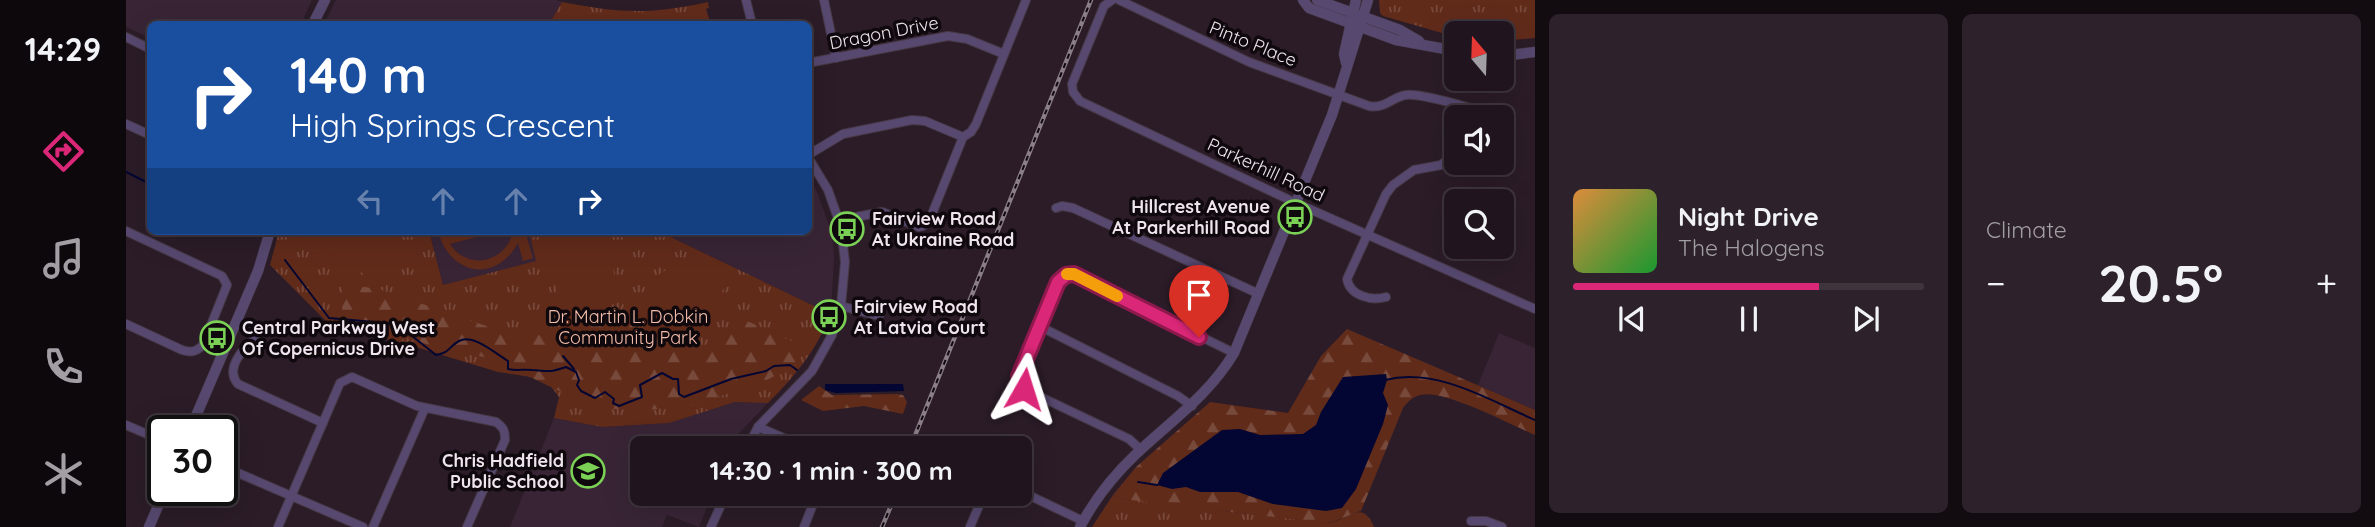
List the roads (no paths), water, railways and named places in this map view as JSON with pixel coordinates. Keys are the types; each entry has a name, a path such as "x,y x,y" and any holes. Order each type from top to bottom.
{"street":[{"path":"314,21 325,0"},
{"path":"746,0 751,21"},
{"path":"824,0 836,58"},
{"path":"840,220 882,212 919,227 930,219 963,137 971,132 976,124 1026,0"},
{"name":"Parkerhill Road","path":"1112,0 1104,6 1072,84 1073,92 1080,101 1296,203 1535,309"},
{"name":"Pinto Place","path":"1119,0 1249,62 1376,107 1407,95 1457,105"},
{"path":"1303,0 1309,8 1400,30 1426,44 1444,48"},
{"path":"1317,0 1357,20"},
{"path":"1356,0 1357,20"},
{"path":"1032,497 1081,524 1104,489 1140,449 1192,406 1234,353 1339,93 1346,63 1344,54 1368,0"},
{"name":"Dragon Drive","path":"812,62 948,36 967,39 1004,54"},
{"path":"126,38 147,48"},
{"path":"1514,55 1535,52"},
{"path":"812,153 843,134 912,120 925,121 963,137"},
{"path":"126,124 147,134"},
{"path":"1385,297 1372,298 1357,293 1347,283 1348,275 1386,194 1393,185 1414,170 1444,162"},
{"path":"753,436 758,427 812,371 832,335 841,306 845,262 840,220 828,190 812,163"},
{"path":"1056,208 1073,208 1259,294"},
{"path":"126,231 222,276 227,285 203,345 198,350 181,350 126,324"},
{"path":"196,415 258,271 269,235"},
{"path":"1140,449 1126,437 1023,388 1019,381 1058,282 1066,275 1074,274 1234,353"},
{"path":"841,306 879,316"},
{"path":"1041,327 1178,396 1192,406"},
{"path":"256,337 242,349 232,372 234,380 323,423"},
{"path":"278,527 340,383 352,377 425,408 496,422 505,431 505,440 467,527"},
{"path":"373,527 425,408"},
{"path":"126,425 147,434"},
{"path":"758,427 779,436"},
{"path":"238,473 363,527"},
{"path":"149,527 158,506"},
{"path":"711,527 721,506"},
{"path":"804,527 812,506"},
{"path":"970,527 979,506"},
{"path":"1471,521 1486,521 1502,527"}],"waterway":[{"path":"126,172 147,182"},
{"path":"285,260 329,318 397,324 436,355 465,339 484,345 508,361 508,369 549,371 566,367 576,372 579,380 577,385 581,391 595,398 605,392 614,399 613,403 619,406 642,397 640,385 662,373 678,379 679,394 684,397 731,379 766,371 774,366 790,365 797,370"},
{"path":"563,356 574,369"},
{"path":"1385,380 1404,377 1443,382 1481,395 1535,420"},
{"path":"1138,482 1157,485"}],"railway":[{"path":"915,436 1091,0"},
{"path":"882,527 891,506"}],"place":[{"name":"Hillcrest Avenue At Parkerhill Road","path":"1295,217"},
{"name":"Fairview Road At Ukraine Road","path":"847,229"},
{"name":"Fairview Road At Latvia Court","path":"829,317"},
{"name":"Central Parkway West Of Copernicus Drive","path":"217,338"},
{"name":"Chris Hadfield Public School","path":"588,471"}],"park label":[{"name":"Dr. Martin L. Dobkin Community Park","path":"628,327"}]}
